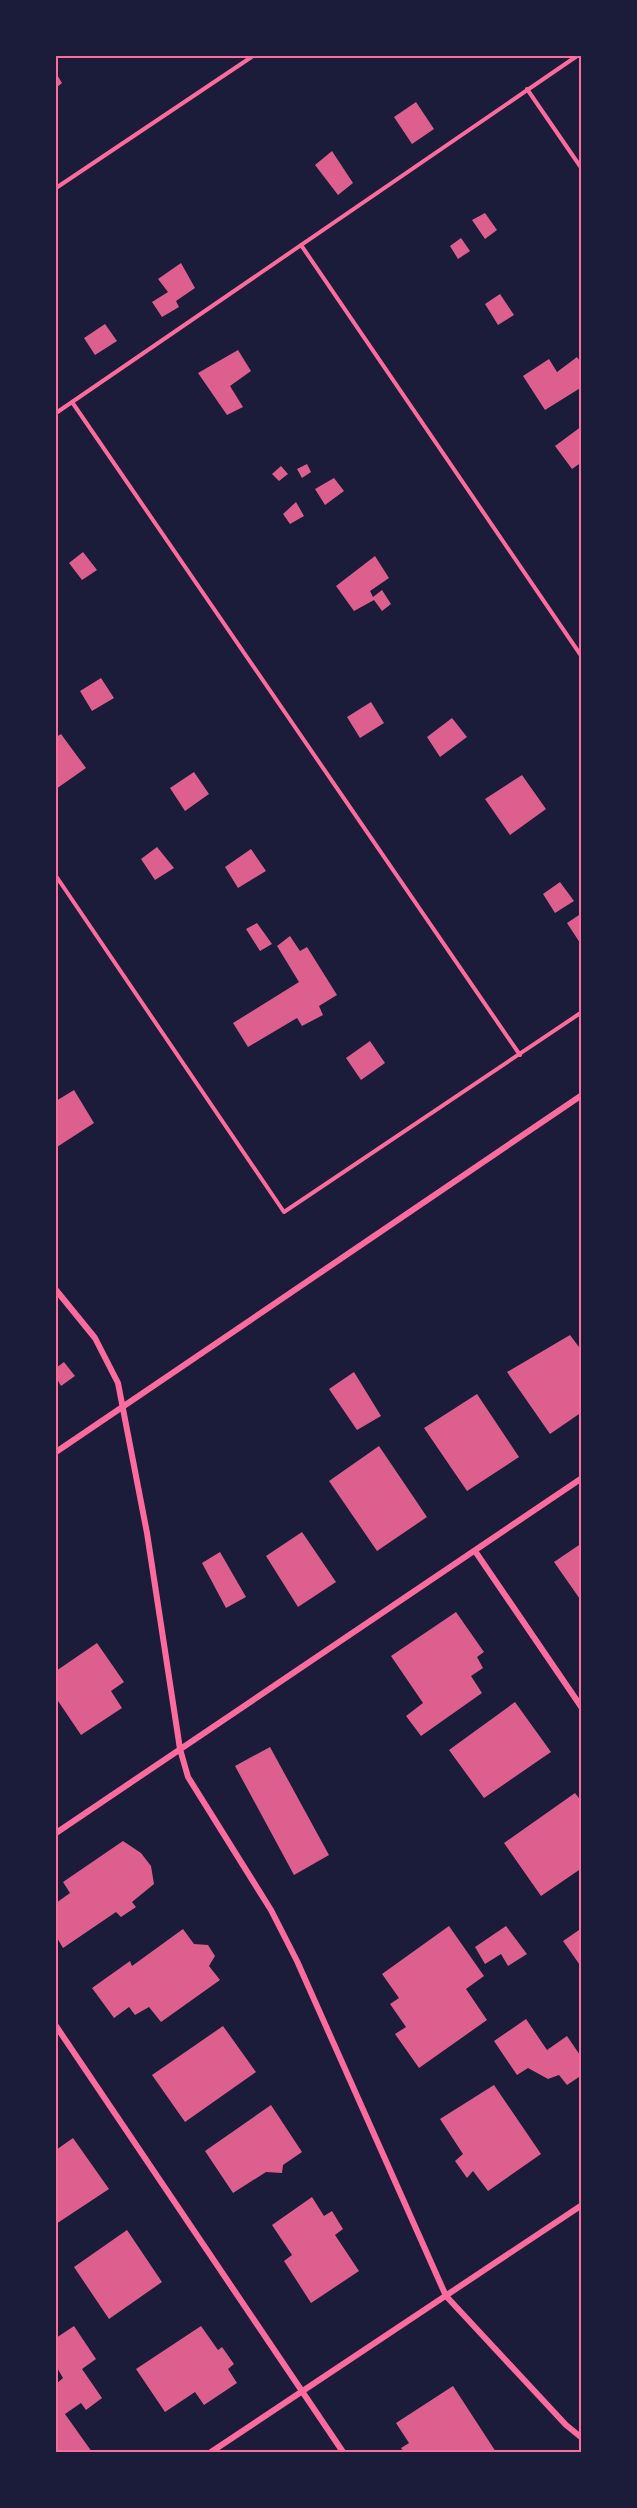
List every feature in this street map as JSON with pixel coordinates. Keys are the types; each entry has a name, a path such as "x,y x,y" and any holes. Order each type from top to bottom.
{"street":[{"path":"56,1452 582,1095"},
{"path":"56,1290 95,1338 118,1383 147,1533 180,1749 188,1778 271,1910 297,1961 446,2296 566,2425 582,2438"},
{"path":"56,1833 582,1478"},
{"path":"475,1551 582,1708"},
{"path":"56,2026 344,2452"},
{"path":"211,2452 582,2205"}],"path":[{"path":"56,188 253,56"},
{"path":"56,413 577,56"},
{"path":"527,89 582,169"},
{"path":"301,245 582,657"},
{"path":"72,402 520,1055"},
{"path":"56,876 284,1212 582,1012"}],"building":[{"path":"56,73 62,83 56,88"},
{"path":"416,102 434,129 412,144 394,117"},
{"path":"332,151 353,183 338,195 315,165"},
{"path":"485,213 497,230 485,239 472,220"},
{"path":"461,238 470,251 458,259 450,246"},
{"path":"181,263 195,288 176,301 179,307 162,317 152,302 168,292 158,279"},
{"path":"500,294 514,315 498,325 485,304"},
{"path":"105,324 117,341 95,355 84,338"},
{"path":"238,350 251,371 230,386 243,407 227,415 198,373"},
{"path":"577,357 582,364 582,387 545,410 523,376 549,359 557,372"},
{"path":"582,426 582,462 572,469 555,446"},
{"path":"307,464 311,472 302,478 297,469"},
{"path":"281,466 288,474 279,481 272,474"},
{"path":"334,478 344,491 325,505 315,489"},
{"path":"296,502 304,516 290,524 283,514"},
{"path":"83,552 97,570 82,580 69,563"},
{"path":"375,556 389,578 370,591 373,597 382,590 391,604 382,611 374,600 354,611 336,586"},
{"path":"101,678 114,698 92,711 80,691"},
{"path":"371,702 384,723 360,738 347,717"},
{"path":"452,718 467,737 440,757 427,737"},
{"path":"61,734 86,768 56,789 56,737"},
{"path":"194,772 209,794 185,811 170,788"},
{"path":"522,775 546,809 510,835 485,799"},
{"path":"157,847 174,868 155,880 141,859"},
{"path":"251,849 266,871 238,888 225,867"},
{"path":"560,882 574,901 555,913 543,894"},
{"path":"582,913 582,946 567,923"},
{"path":"257,923 272,944 260,951 246,929"},
{"path":"290,936 300,951 307,947 337,995 319,1006 323,1015 302,1026 297,1018 248,1047 233,1023 299,982 277,946"},
{"path":"370,1041 385,1063 361,1080 346,1058"},
{"path":"74,1090 94,1123 57,1147 56,1101"},
{"path":"570,1335 582,1351 582,1412 550,1434 507,1372"},
{"path":"64,1362 75,1376 61,1386 56,1377 56,1368"},
{"path":"354,1372 381,1416 357,1430 329,1389"},
{"path":"477,1394 519,1457 467,1491 424,1428"},
{"path":"379,1446 427,1517 377,1551 329,1481"},
{"path":"302,1532 336,1582 298,1607 266,1556"},
{"path":"582,1543 582,1602 554,1562"},
{"path":"220,1552 246,1597 226,1608 202,1563"},
{"path":"456,1612 484,1652 477,1657 483,1668 471,1676 482,1693 421,1736 406,1716 423,1703 391,1656"},
{"path":"97,1643 124,1682 111,1691 122,1708 81,1735 56,1698 56,1671"},
{"path":"515,1702 551,1752 484,1798 449,1750"},
{"path":"270,1747 329,1855 294,1875 235,1766"},
{"path":"575,1793 582,1802 582,1868 541,1896 504,1843"},
{"path":"123,1841 141,1853 151,1866 154,1884 132,1902 136,1907 121,1917 116,1912 63,1948 56,1936 56,1903 70,1893 63,1882"},
{"path":"449,1926 484,1976 466,1989 487,2020 419,2068 395,2034 406,2027 390,2004 399,1998 382,1974"},
{"path":"506,1926 527,1954 508,1966 501,1954 485,1964 475,1947"},
{"path":"582,1928 582,1968 563,1941"},
{"path":"183,1929 194,1944 208,1945 215,1956 209,1966 220,1980 161,2022 149,2007 135,2015 129,2007 114,2018 92,1988 130,1961 132,1966"},
{"path":"526,2019 547,2050 567,2036 582,2058 582,2075 567,2085 559,2075 548,2079 528,2068 517,2075 494,2041"},
{"path":"223,2026 256,2072 185,2122 152,2075"},
{"path":"494,2085 541,2154 488,2191 473,2171 467,2178 455,2161 463,2154 440,2119"},
{"path":"271,2105 302,2152 283,2165 282,2173 266,2172 233,2193 205,2151"},
{"path":"73,2138 109,2189 56,2224 56,2150"},
{"path":"312,2197 324,2216 332,2211 343,2229 335,2235 359,2271 311,2303 284,2261 292,2255 272,2225"},
{"path":"127,2230 162,2282 109,2319 74,2267"},
{"path":"74,2326 96,2359 82,2369 102,2398 86,2410 81,2403 65,2414 92,2452 56,2452 56,2384 63,2378 56,2366 56,2338"},
{"path":"201,2326 218,2350 222,2347 234,2364 228,2369 237,2383 204,2405 195,2392 165,2412 136,2369"},
{"path":"453,2386 496,2452 404,2452 401,2448 409,2443 396,2423"}]}
